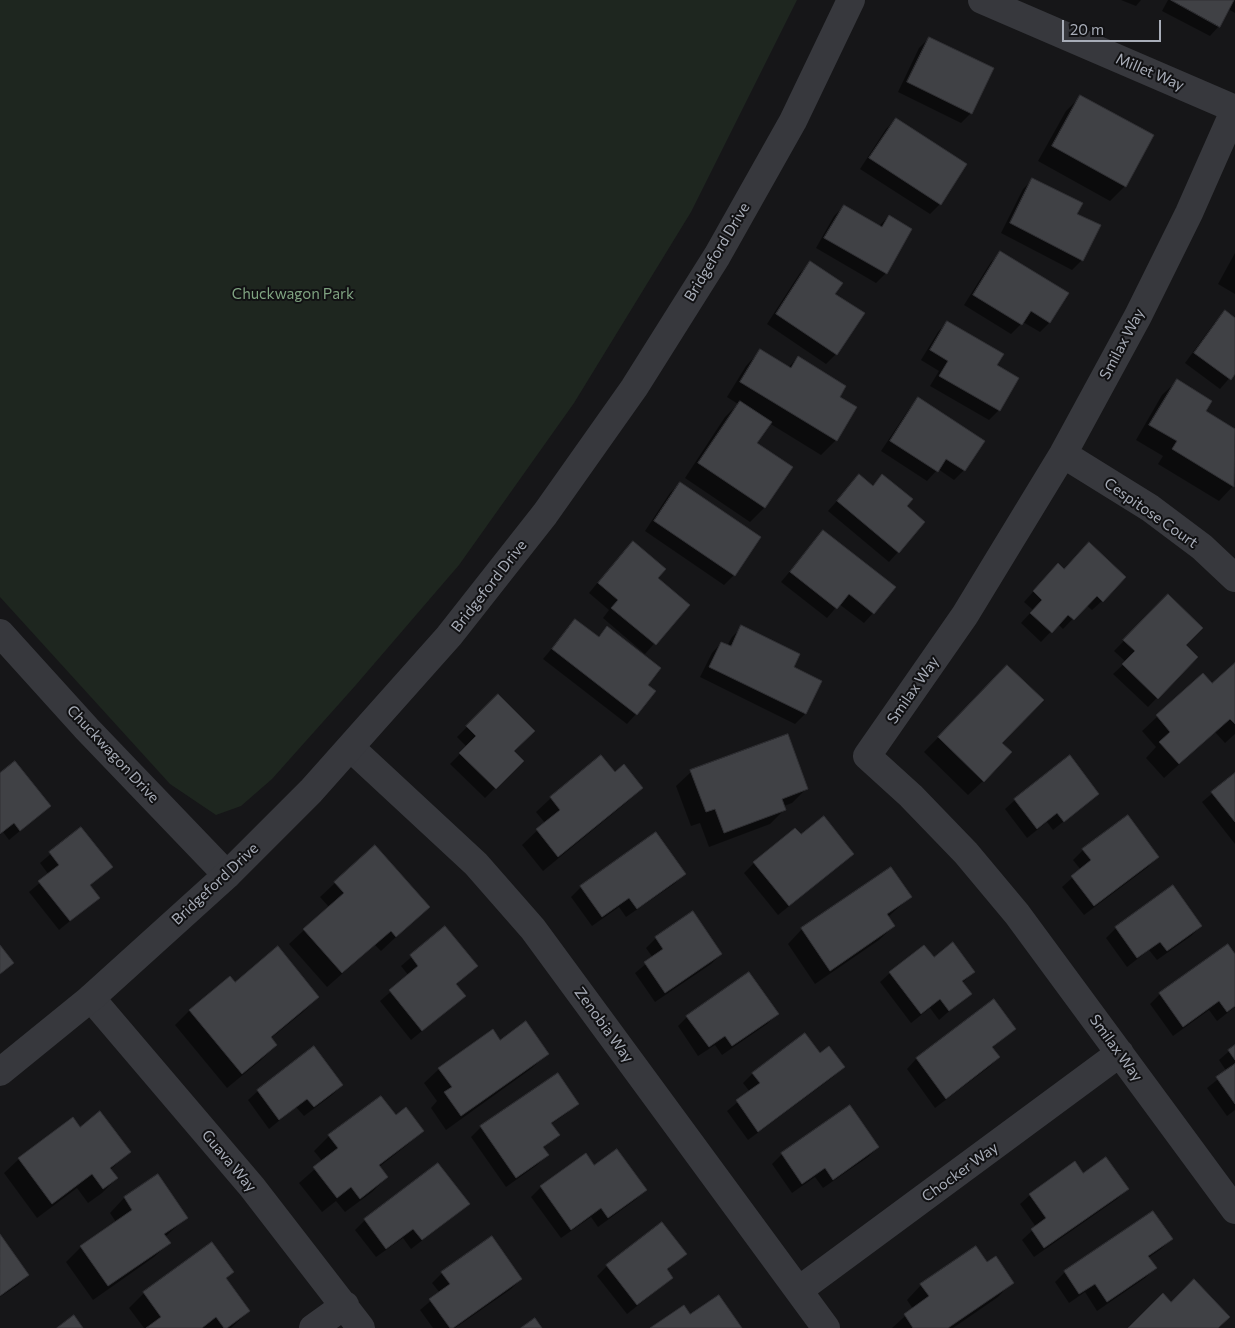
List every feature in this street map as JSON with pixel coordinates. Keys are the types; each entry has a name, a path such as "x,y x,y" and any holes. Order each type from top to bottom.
{"street":[{"name":"Bridgeford Drive","path":"0,1072 91,998 227,874 311,791 449,636 539,522 634,388 717,256 793,121 851,0"},
{"name":"Millet Way","path":"982,0 1235,109"},
{"name":"Smilax Way","path":"1235,109 1189,213 1138,316 1063,454 965,614 867,756 911,796 1005,898 1235,1210"},
{"name":"Cespitose Court","path":"1063,454 1150,508 1202,547 1235,578"},
{"name":"Chuckwagon Drive","path":"0,633 87,729 227,874"},
{"name":"Zenobia Way","path":"351,748 476,864 533,929 826,1328"},
{"name":"Guava Way","path":"91,998 252,1187 361,1328"},
{"name":"Chocker Way","path":"799,1290 1120,1053"},
{"path":"313,1328 344,1305"}],"green space":[{"name":"Chuckwagon Park","path":"0,0 797,0 691,212 574,403 459,565 272,779 241,806 216,815 170,784 0,597"}],"building":[{"path":"1171,0 1234,0 1220,27"},
{"path":"929,37 994,68 972,114 907,82"},
{"path":"1080,95 1154,135 1126,187 1052,146"},
{"path":"896,118 967,164 941,205 869,158"},
{"path":"1032,178 1083,203 1077,214 1101,225 1083,261 1010,223"},
{"path":"844,205 882,227 889,215 912,229 887,274 824,238"},
{"path":"1000,251 1069,293 1050,323 1031,311 1022,325 973,295"},
{"path":"810,261 843,283 835,294 865,313 837,355 776,314"},
{"path":"1225,310 1235,318 1235,374 1231,380 1194,353"},
{"path":"947,321 1004,354 997,365 1019,378 1000,411 939,376 948,361 930,350"},
{"path":"760,349 791,368 798,356 846,386 840,397 857,407 837,441 740,382"},
{"path":"1177,379 1212,401 1206,411 1235,429 1234,487 1172,449 1177,441 1149,425"},
{"path":"918,397 985,441 965,471 946,459 938,472 890,441"},
{"path":"740,401 772,422 757,443 793,467 765,508 698,463"},
{"path":"859,474 873,486 882,474 913,499 907,506 925,522 899,553 837,501"},
{"path":"680,482 761,537 735,576 654,521"},
{"path":"823,530 896,587 874,614 849,594 837,609 790,572"},
{"path":"633,541 666,569 658,578 690,605 656,645 611,608 618,600 598,583"},
{"path":"1089,542 1126,577 1103,602 1097,596 1074,620 1068,615 1052,633 1030,613 1042,600 1033,591 1058,563 1064,569"},
{"path":"1168,594 1203,628 1186,645 1198,657 1158,699 1122,664 1135,651 1123,640"},
{"path":"575,619 599,637 607,626 661,668 648,685 656,691 637,715 552,649"},
{"path":"741,625 800,654 794,667 822,681 806,714 709,667 721,642 731,646"},
{"path":"1235,663 1235,724 1230,719 1179,764 1159,742 1170,732 1156,715 1203,673 1212,683"},
{"path":"1007,665 1044,700 1002,743 1012,752 984,782 938,737"},
{"path":"498,694 535,731 514,751 524,761 496,789 459,753 476,736 466,726"},
{"path":"788,734 808,789 782,799 786,810 724,833 715,809 706,812 690,770"},
{"path":"601,755 615,772 624,764 643,788 558,857 536,829 560,810 550,797"},
{"path":"1070,755 1099,794 1064,822 1057,813 1037,829 1014,799"},
{"path":"15,761 51,806 20,831 14,823 0,834 0,773"},
{"path":"1235,773 1235,822 1211,792"},
{"path":"1128,815 1159,857 1094,906 1071,876 1091,860 1082,849"},
{"path":"824,816 854,854 789,906 753,862 795,828 801,834"},
{"path":"81,827 113,867 90,885 100,898 70,921 38,881 59,865 49,852"},
{"path":"656,832 686,874 637,909 629,898 602,917 580,886"},
{"path":"375,845 430,907 396,937 391,931 342,973 303,929 344,893 334,882"},
{"path":"891,867 912,897 887,914 895,926 830,971 801,928"},
{"path":"1173,885 1202,926 1167,951 1160,942 1137,958 1115,927"},
{"path":"693,911 722,954 665,993 644,962 663,949 655,937"},
{"path":"445,926 478,966 456,984 466,996 422,1031 389,990 418,966 410,955"},
{"path":"953,942 975,972 962,981 972,994 949,1011 940,999 921,1014 889,972 924,945 934,957"},
{"path":"1228,944 1235,954 1235,1006 1227,1012 1219,1001 1183,1027 1159,993"},
{"path":"0,945 14,963 0,974"},
{"path":"278,946 319,997 271,1037 277,1045 242,1074 189,1010 230,976 235,982"},
{"path":"749,972 779,1014 732,1046 725,1036 709,1047 686,1016"},
{"path":"994,999 1016,1029 992,1047 1000,1057 946,1099 916,1058"},
{"path":"526,1021 549,1054 461,1116 444,1092 452,1087 438,1068 493,1029 500,1040"},
{"path":"805,1033 820,1053 829,1046 845,1067 758,1132 736,1100 760,1083 752,1073"},
{"path":"1235,1045 1235,1060 1228,1050"},
{"path":"314,1046 343,1085 314,1107 307,1099 279,1120 257,1090"},
{"path":"1235,1064 1235,1104 1216,1077"},
{"path":"558,1073 579,1104 551,1123 560,1135 543,1147 549,1155 516,1178 480,1126"},
{"path":"381,1096 396,1115 406,1107 424,1131 379,1165 388,1177 360,1199 351,1187 337,1198 313,1167 338,1148 328,1135"},
{"path":"850,1105 879,1147 833,1180 825,1168 802,1184 781,1153"},
{"path":"100,1111 131,1152 110,1168 118,1178 103,1189 92,1174 52,1204 18,1158 73,1117 80,1127"},
{"path":"617,1149 647,1190 608,1218 601,1208 571,1230 540,1186 586,1153 594,1165"},
{"path":"1106,1157 1129,1189 1044,1248 1031,1229 1046,1218 1029,1194 1075,1161 1083,1173"},
{"path":"438,1163 470,1204 422,1240 413,1229 386,1249 364,1219"},
{"path":"158,1174 188,1218 164,1234 171,1243 108,1286 80,1246 132,1210 124,1197"},
{"path":"1153,1211 1173,1239 1148,1256 1157,1268 1107,1302 1095,1284 1079,1294 1064,1271"},
{"path":"662,1222 687,1254 667,1269 673,1278 637,1305 606,1265"},
{"path":"0,1234 29,1275 0,1296"},
{"path":"492,1236 522,1279 453,1328 450,1328 429,1299 450,1284 441,1272"},
{"path":"212,1242 234,1272 226,1278 250,1311 227,1328 224,1328 216,1317 202,1328 146,1328 161,1317 143,1292"},
{"path":"976,1246 987,1262 996,1256 1014,1283 948,1328 913,1328 904,1314 929,1296 920,1284"},
{"path":"1194,1279 1230,1317 1218,1328 1128,1328 1163,1293 1171,1302"},
{"path":"719,1295 742,1328 650,1328 684,1305 690,1314"},
{"path":"74,1315 83,1328 57,1328"},
{"path":"535,1318 542,1328 521,1328"}]}
